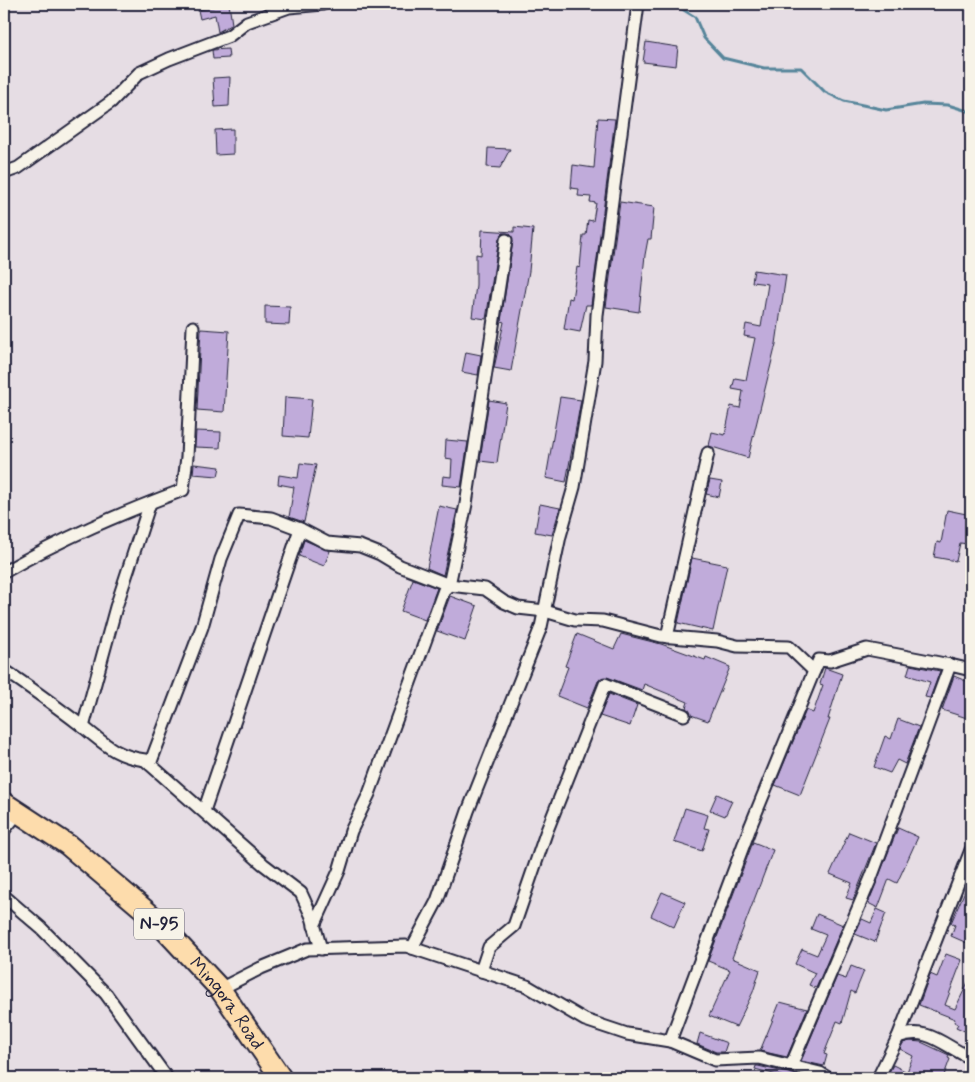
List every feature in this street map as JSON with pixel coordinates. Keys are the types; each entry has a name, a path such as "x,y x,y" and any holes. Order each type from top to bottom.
{"highway":[{"name":"Mingora Road","path":"11,808 68,845 153,917 220,989 282,1078"}],"street":[{"path":"4,172 18,168 111,102 140,73 169,59 229,36 247,22 289,8 323,4"},
{"path":"412,948 437,901 468,811 545,611 560,536 574,487 595,361 597,315 638,4"},
{"path":"314,926 339,871 351,832 389,742 444,590 449,585 466,504 506,240"},
{"path":"4,572 49,545 183,490 188,457 193,327"},
{"path":"668,637 708,453"},
{"path":"83,727 116,607 150,503"},
{"path":"150,764 202,627 221,559 238,515 271,518 300,529 327,544 360,546 380,554 400,566 449,585 485,589 504,602 518,608 545,611 575,620 603,621 668,637 717,641 737,646 789,647 814,671"},
{"path":"204,811 300,529"},
{"path":"670,1041 751,825 818,660 830,660 867,649 971,670"},
{"path":"791,1066 871,878 950,665"},
{"path":"4,670 83,727 102,744 128,758 145,760 263,864 301,893 321,949"},
{"path":"481,971 489,947 514,926 546,833 605,684 684,715"},
{"path":"4,830 11,808"},
{"path":"878,1078 898,1037 971,850"},
{"path":"4,896 41,928 106,994 167,1078"},
{"path":"220,989 261,968 307,949 406,946 527,986 585,1020 627,1034 670,1041 715,1060 759,1058 820,1073 828,1078"},
{"path":"898,1037 911,1031 925,1034 971,1058"}],"building":[{"path":"213,4 229,4 232,24 218,32 215,15 200,19 198,10 214,7"},
{"path":"646,42 678,47 676,66 643,62"},
{"path":"228,49 229,58 213,59 212,50"},
{"path":"230,77 229,106 215,107 213,78"},
{"path":"598,118 615,119 591,305 586,305 580,332 564,329 569,298 572,299 577,267 580,268 583,235 586,235 588,220 593,221 596,203 590,202 591,197 578,196 579,189 571,188 573,165 594,168"},
{"path":"233,129 233,154 216,155 215,130"},
{"path":"488,148 510,149 500,168 487,167"},
{"path":"620,202 654,207 651,239 648,239 645,255 639,312 606,307"},
{"path":"514,227 533,229 529,271 511,371 494,368 504,322 501,321 513,241 510,234 503,233 499,239 486,319 472,317 476,285 476,254 481,255 482,230 514,232"},
{"path":"754,270 786,275 776,344 748,458 709,446 712,432 725,435 731,406 740,408 743,391 732,389 735,378 746,380 755,338 744,336 746,324 761,327 768,284 752,282"},
{"path":"265,306 290,307 289,325 265,324"},
{"path":"201,329 229,331 224,412 197,410"},
{"path":"466,352 481,355 478,375 462,372"},
{"path":"285,397 312,399 308,438 283,436"},
{"path":"560,397 581,400 566,482 546,478"},
{"path":"489,400 506,403 497,463 480,461"},
{"path":"196,431 221,432 220,448 195,447"},
{"path":"446,440 468,442 461,487 442,485 443,476 451,477 452,459 445,458"},
{"path":"300,463 316,465 304,522 289,517 294,487 278,484 279,475 298,478"},
{"path":"194,464 220,467 218,476 193,474"},
{"path":"710,480 722,482 719,497 706,494"},
{"path":"540,504 560,508 552,535 535,532"},
{"path":"439,506 457,510 443,575 427,568"},
{"path":"947,510 971,515 968,544 960,543 956,561 934,557 937,542 941,543"},
{"path":"304,540 330,551 324,566 299,556"},
{"path":"692,558 727,565 713,631 678,623"},
{"path":"413,579 437,588 425,620 401,611"},
{"path":"450,596 477,606 465,641 437,631"},
{"path":"577,634 614,649 621,634 661,644 705,660 706,657 730,667 708,721 691,715 686,708 688,702 644,684 642,690 607,677 598,681 587,708 557,696 568,667 565,666"},
{"path":"910,665 940,671 930,698 925,697 930,682 907,675"},
{"path":"825,668 842,674 828,719 830,719 800,795 775,785 806,710 813,713 823,685 820,684"},
{"path":"954,676 971,683 971,708 967,718 942,710"},
{"path":"609,694 637,705 630,726 600,716"},
{"path":"898,719 919,727 905,764 897,760 890,773 874,767 885,736 891,739"},
{"path":"717,794 732,801 725,816 710,810"},
{"path":"685,808 708,815 704,828 709,829 702,851 674,842"},
{"path":"898,828 918,837 897,883 889,879 878,908 868,903"},
{"path":"849,832 876,843 853,900 846,898 852,883 830,874"},
{"path":"753,842 773,850 732,958 760,970 753,992 736,1027 709,1016 730,970 708,961"},
{"path":"971,877 971,934 967,943 951,936 955,925 951,923"},
{"path":"662,892 685,902 674,927 651,916"},
{"path":"877,909 886,913 875,942 855,934 862,919 871,923"},
{"path":"817,914 843,925 816,988 809,985 815,973 795,964 802,949 817,955 826,935 811,929"},
{"path":"946,954 962,960 945,1005 955,1009 971,976 971,1034 956,1027 958,1024 954,1022 955,1019 919,1005 930,974 937,977"},
{"path":"851,966 864,971 855,993 851,991 842,1023 837,1021 824,1054 827,1055 824,1066 801,1061 837,976 846,979"},
{"path":"780,1002 807,1009 787,1057 760,1051"},
{"path":"700,1033 727,1043 724,1052 716,1052 697,1044"},
{"path":"910,1041 921,1042 949,1055 948,1058 950,1059 943,1078 886,1078 893,1065 907,1072 913,1056 900,1049 903,1043"},
{"path":"756,1066 810,1078 788,1078 755,1069"}],"waterway":[{"path":"674,4 695,17 704,38 723,58 764,68 801,68 825,92 844,101 886,110 923,104 948,105 971,112"}]}
